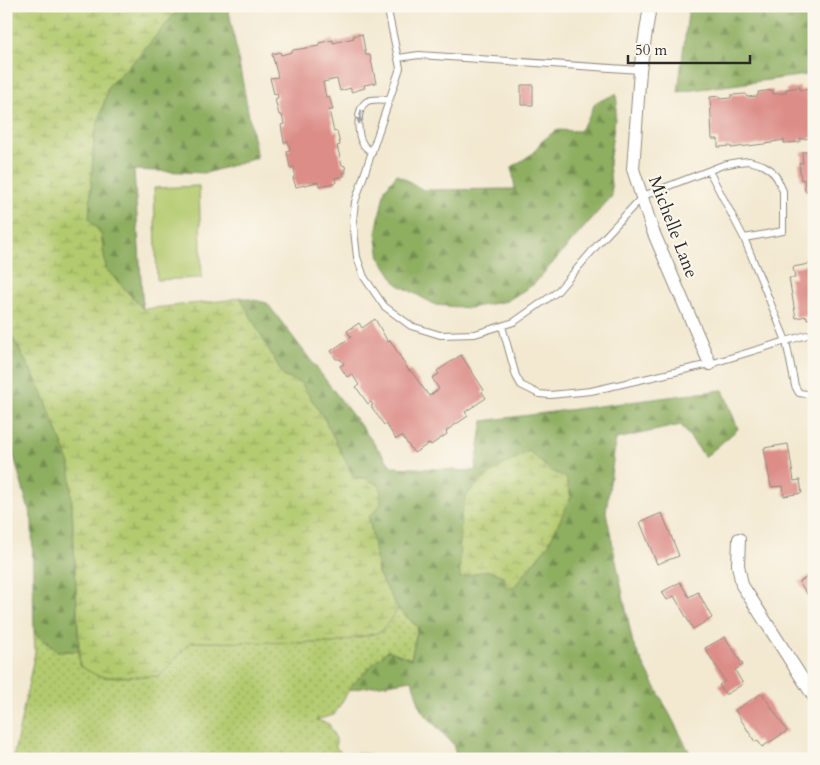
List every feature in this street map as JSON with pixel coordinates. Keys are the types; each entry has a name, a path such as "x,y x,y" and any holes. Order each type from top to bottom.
{"street":[{"name":"Michelle Lane","path":"650,6 640,70 633,169 652,229 710,364"},
{"path":"739,539 738,565 742,585 814,697"}],"lane":[{"path":"387,6 400,68 355,202 353,221 357,257 364,277 384,306 411,326 440,335 474,334 514,322 557,292 643,196 738,162 749,161 763,165 771,170 777,178 782,191 783,231 744,238"},
{"path":"398,58 419,55 640,70"},
{"path":"372,152 363,145 358,130 361,108 365,102 390,100"},
{"path":"709,172 744,238 786,341 795,386 799,393 814,395"},
{"path":"502,326 516,376 522,385 530,391 550,395 590,391 710,364 814,333"}],"green space":[{"path":"6,6 181,6 138,57 109,85 94,136 89,219 101,234 106,269 143,309 228,300 240,297 284,377 300,382 324,418 354,478 365,478 380,486 381,504 369,517 378,573 398,609 381,632 334,643 190,642 160,676 104,677 96,675 80,666 70,464 42,391 6,325"},
{"path":"181,6 228,6 257,158 206,173 134,170 143,309 106,269 101,234 89,219 94,136 109,85 138,57"},
{"path":"689,6 814,6 814,74 678,92"},
{"path":"616,94 617,103 609,163 612,196 534,284 507,301 469,308 436,305 397,284 380,258 376,233 385,189 397,174 423,190 515,189 512,167 535,152 540,143 556,130 579,131 589,117 595,103"},
{"path":"199,186 202,278 157,280 154,188"},
{"path":"240,297 267,303 392,467 475,471 483,421 723,390 738,429 705,457 681,425 616,439 606,512 633,644 693,759 457,759 453,744 421,710 412,680 349,690 388,650 411,659 418,627 398,609 378,573 369,517 381,504 365,478 354,478 324,418 300,382 284,377"},
{"path":"6,325 42,391 70,464 79,651 56,651 34,631 32,521 6,428"},
{"path":"529,451 550,470 566,478 571,497 548,545 513,588 505,586 504,576 487,570 460,578 461,522 464,501 481,481"},
{"path":"398,609 418,627 411,659 352,685 334,715 316,720 329,724 336,739 336,748 342,753 370,754 374,759 13,759 35,652 34,631 56,651 79,651 80,666 104,677 160,676 190,642 334,643 381,632"}],"building":[{"path":"362,34 366,55 370,55 376,83 364,85 365,88 351,92 351,88 340,91 337,79 323,82 326,97 329,96 333,110 329,110 334,132 337,131 340,145 337,146 346,172 343,173 344,176 335,178 336,183 319,186 318,182 296,187 293,178 295,175 294,167 290,168 287,151 290,150 288,141 284,142 281,125 284,124 282,115 279,115 275,99 278,98 277,93 274,94 270,78 278,77 272,54 280,52 281,55 293,50 319,46 319,43 333,40 333,43"},
{"path":"521,85 533,85 533,105 521,105"},
{"path":"800,87 800,90 814,89 814,138 800,139 800,142 784,143 784,140 731,148 731,146 718,147 718,139 712,139 710,97 720,96 720,99 731,98 731,95 746,94 747,97 758,96 758,92 773,90 773,94 786,93 786,89"},
{"path":"814,151 814,190 805,191 804,179 801,180 799,163 803,163 802,152"},
{"path":"814,263 814,318 807,319 807,316 796,318 789,278 795,278 793,267"},
{"path":"375,319 388,342 390,340 409,371 411,371 429,396 439,389 432,378 439,374 437,371 461,355 484,390 482,392 486,398 465,412 468,416 446,431 447,434 431,445 430,443 414,453 402,436 396,439 386,424 384,425 371,406 373,405 371,402 368,404 356,387 359,385 352,374 347,377 340,366 344,364 340,359 336,359 331,351 351,337 347,331 359,323 362,328"},
{"path":"788,444 794,481 800,480 802,493 784,496 783,486 771,487 764,448"},
{"path":"662,513 679,556 657,564 640,522"},
{"path":"814,573 814,604 799,582"},
{"path":"680,582 689,597 698,592 712,618 693,629 674,596 667,600 662,592"},
{"path":"725,637 743,665 735,670 743,684 727,694 719,685 725,681 705,648"},
{"path":"762,693 787,731 762,747 758,741 755,742 735,710"}]}
